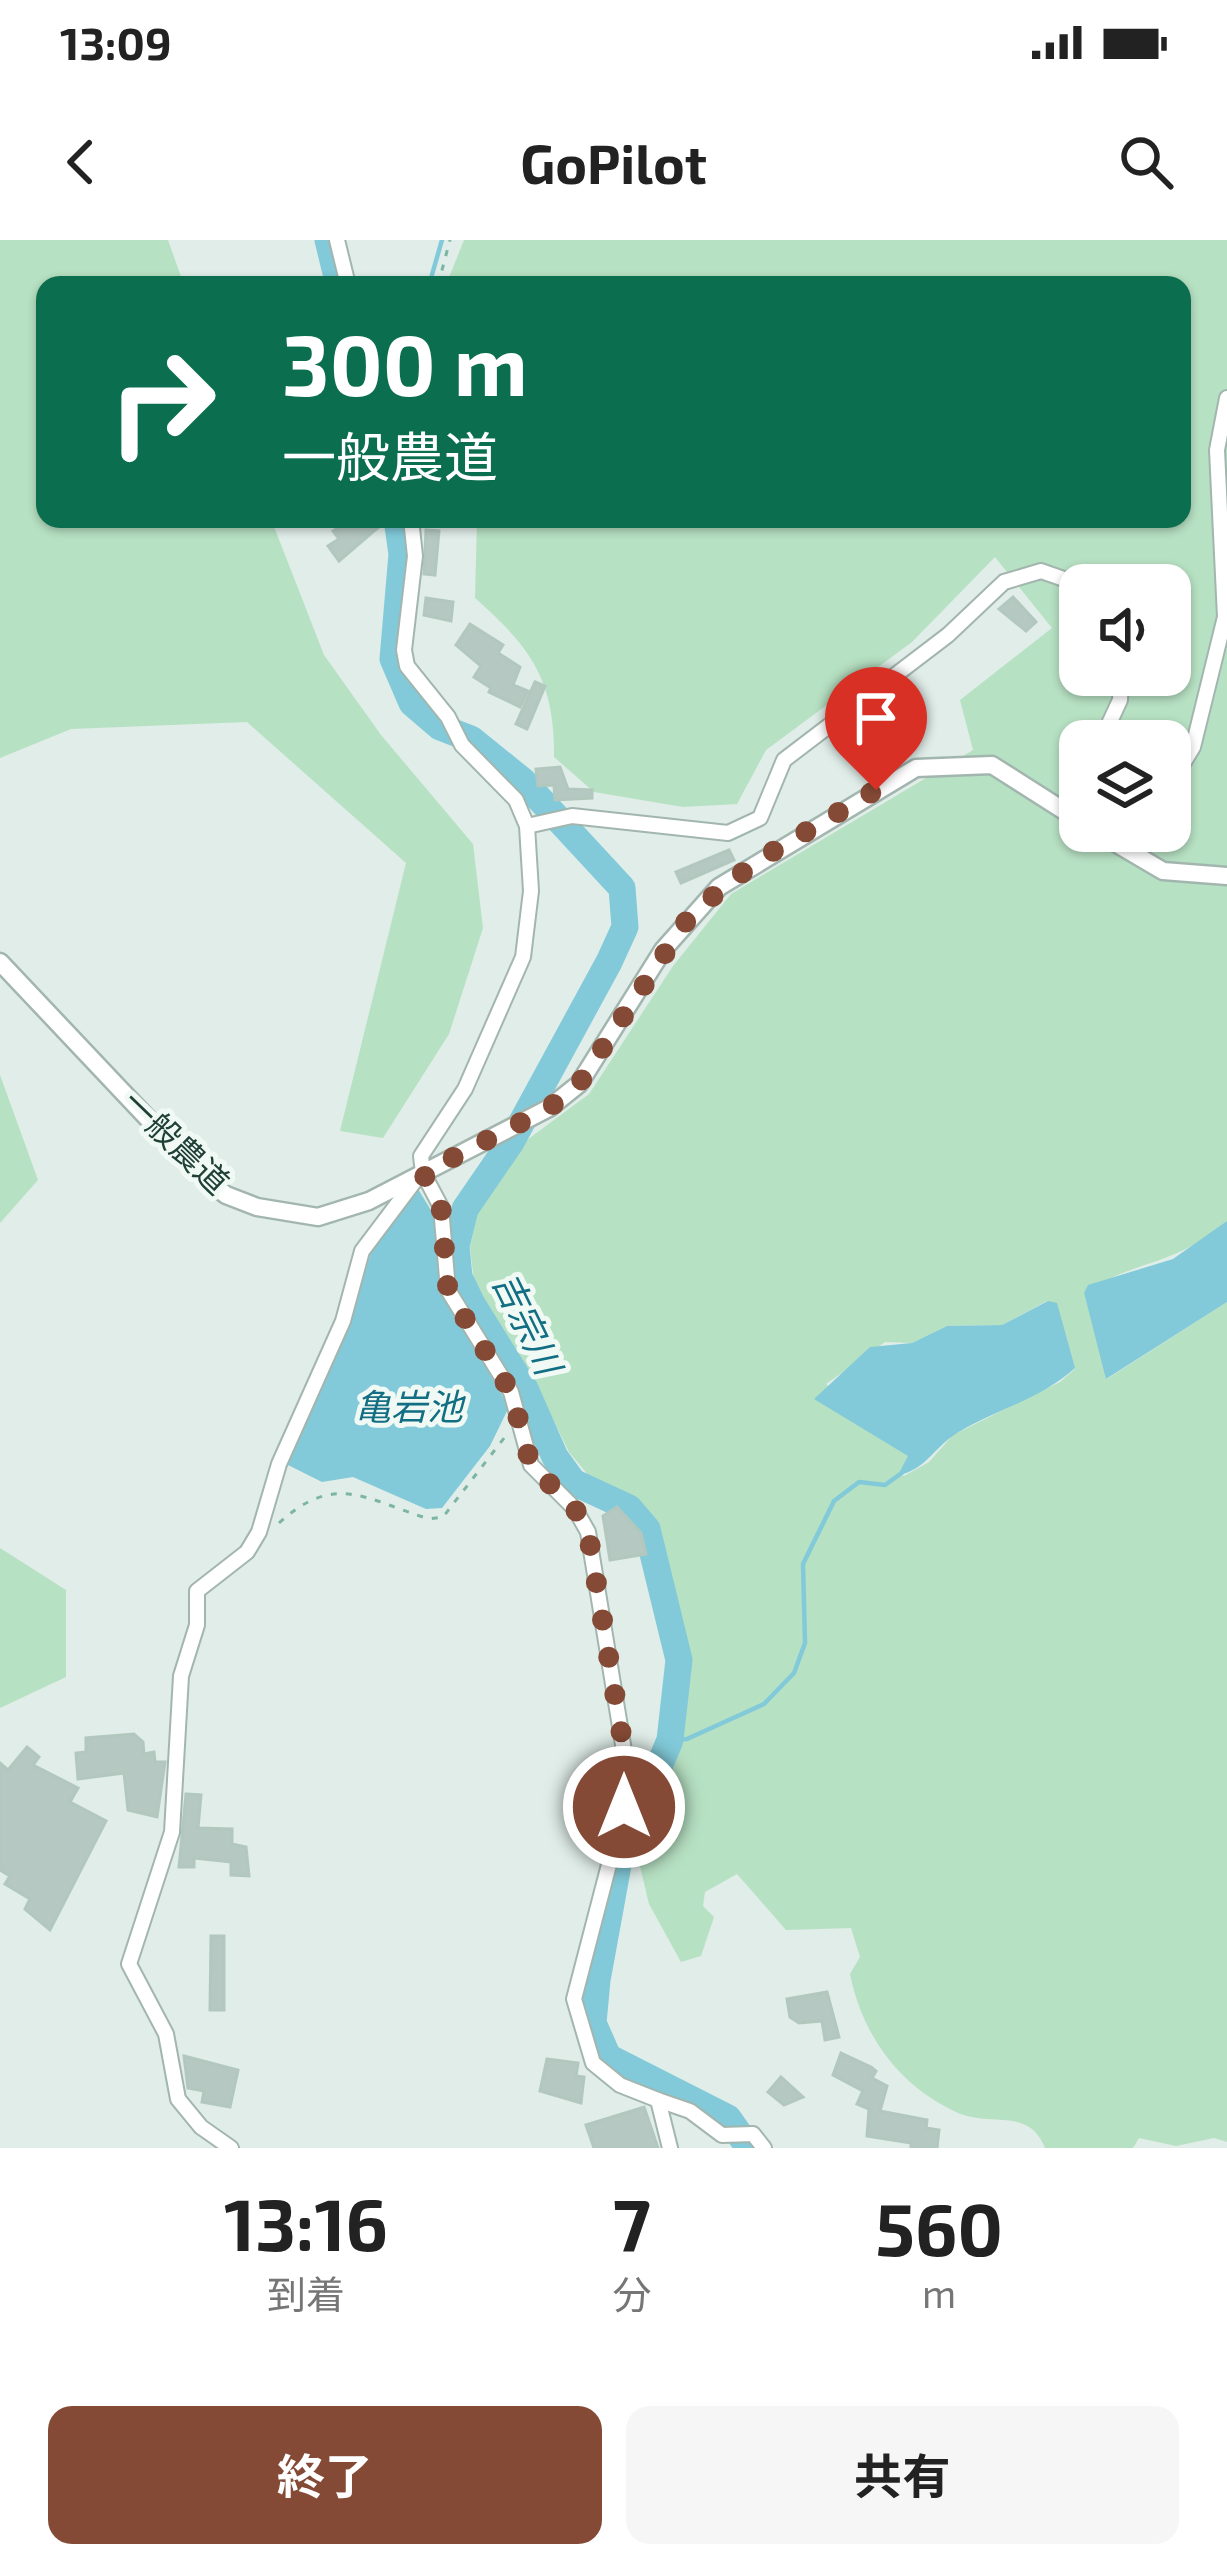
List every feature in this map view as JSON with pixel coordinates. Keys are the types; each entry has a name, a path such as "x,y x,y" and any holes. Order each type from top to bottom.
{"street":[{"path":"337,240 346,276"},
{"path":"1191,749 1225,617 1216,450 1227,398"},
{"path":"413,528 416,556 404,650 407,666 462,745 516,800 527,826 531,891 523,957 464,1089 422,1156 423,1173 441,1207 448,1291 511,1392 531,1465 575,1509 588,1532 626,1762 624,1807 574,2000 580,2033 593,2063 620,2085 689,2110 722,2135 754,2134 764,2148"},
{"path":"527,826 572,816 728,833 746,829 760,818 784,760 948,635 1004,582 1041,571 1059,577"},
{"name":"一般農道","path":"0,962 226,1195 288,1216 318,1217 369,1201 538,1113 579,1084 663,950 719,887 916,768 955,762 992,765 1059,808"},
{"path":"1130,852 1163,872 1227,876"},
{"path":"231,2148 201,2127 178,2099 166,2034 128,1964 172,1832 181,1676 197,1625 197,1591 247,1552 259,1532 279,1464 343,1321 362,1251 401,1193 423,1173"},
{"path":"658,2100 670,2148"}],"path":[{"path":"441,276 450,240"},
{"path":"274,1527 302,1502 340,1491 429,1519 443,1516 520,1418"}],"green space":[{"path":"0,240 168,240 181,276 36,276 36,528 275,528 324,655 381,735 473,844 483,928 449,1034 383,1138 340,1131 406,863 247,722 71,729 0,758"},
{"path":"464,240 1227,240 1227,1221 1190,1247 1084,1293 1107,1379 1227,1302 1227,2142 1214,2138 1176,2146 1139,2138 1133,2148 1045,2148 1038,2135 1019,2122 969,2116 935,2101 900,2072 863,2017 850,1974 860,1957 851,1928 786,1930 737,1874 705,1892 703,1906 714,1917 701,1956 681,1962 649,1904 637,1854 682,1726 691,1674 654,1517 634,1497 589,1476 569,1452 534,1381 474,1282 470,1247 477,1214 527,1140 589,1094 673,966 731,894 973,750 960,700 1052,628 995,557 912,642 766,750 737,804 683,807 594,792 554,757 544,686 511,633 475,598 477,528 1191,528 1191,276 450,276","holes":["1047,1301 1075,1369 1060,1382 953,1435 929,1462 904,1476 899,1474 909,1456 826,1384 885,1342 912,1343 947,1326 1002,1325"]},
{"path":"0,1075 38,1180 0,1223"},
{"path":"0,1548 66,1590 66,1677 0,1708"}],"water":[{"name":"亀岩池","path":"418,1189 434,1215 439,1287 509,1407 490,1446 442,1508 426,1509 353,1477 322,1482 286,1464 341,1340 371,1253"},
{"path":"1227,1221 1227,1302 1106,1379 1084,1293 1088,1285 1173,1259"},
{"path":"1048,1301 1057,1303 1075,1368 1048,1388 957,1433 908,1472 898,1475 908,1456 814,1399 870,1347 912,1343 947,1326 1002,1325"}],"building":[{"path":"378,528 339,561 328,546 339,539 333,531"},
{"path":"426,530 439,531 435,575 424,574"},
{"path":"1013,597 1036,622 1026,631 999,609"},
{"path":"426,598 453,602 451,621 424,615"},
{"path":"470,624 503,645 498,653 520,667 513,685 528,691 520,707 489,692 491,688 474,677 481,666 456,645"},
{"path":"535,682 545,686 527,729 516,724"},
{"path":"560,767 568,789 592,790 592,798 555,800 554,785 538,786 536,769"},
{"path":"729,850 734,860 681,883 676,872"},
{"path":"617,1507 641,1533 646,1554 610,1560 603,1516"},
{"path":"134,1734 143,1742 144,1754 154,1752 155,1762 165,1762 157,1817 128,1810 124,1773 78,1779 76,1753 86,1752 86,1738"},
{"path":"27,1747 39,1757 33,1765 78,1788 70,1802 106,1821 50,1930 25,1909 30,1899 5,1884 10,1876 0,1870 0,1763 8,1770"},
{"path":"186,1794 201,1795 198,1828 232,1829 232,1844 246,1847 249,1876 231,1875 231,1862 194,1858 194,1867 179,1867"},
{"path":"211,1936 224,1936 224,2010 210,2010"},
{"path":"827,1992 839,2037 825,2040 822,2021 799,2023 790,2017 787,1999"},
{"path":"841,2053 871,2067 876,2071 872,2078 887,2086 880,2111 927,2120 926,2128 939,2130 937,2148 911,2148 911,2143 867,2136 869,2109 857,2104 863,2091 833,2075"},
{"path":"184,2056 238,2070 230,2107 202,2102 204,2091 188,2088"},
{"path":"547,2059 578,2063 576,2076 584,2077 581,2103 540,2091"},
{"path":"781,2077 803,2097 784,2105 768,2092"},
{"path":"644,2107 658,2148 594,2148 586,2125"}],"waterway":[{"name":"吉宗川","path":"328,240 337,276"},
{"path":"432,276 442,240"},
{"name":"吉宗川","path":"398,528 402,554 393,659 412,703 440,727 471,739 523,781 622,888 625,927 609,962 511,1142 465,1209 456,1246 459,1277 573,1482 629,1508 647,1529 679,1660 670,1740 618,1865 593,2023 608,2057 728,2118 749,2148"},
{"path":"670,1740 687,1739 764,1704 794,1673 805,1643 803,1564 834,1501 859,1482 885,1485 903,1472"}],"route":[{"path":"624,1807 626,1762 588,1532 575,1509 531,1465 511,1392 448,1291 442,1266 446,1230 441,1207 423,1173 549,1108 579,1084 691,914 757,861 876,790"}]}
